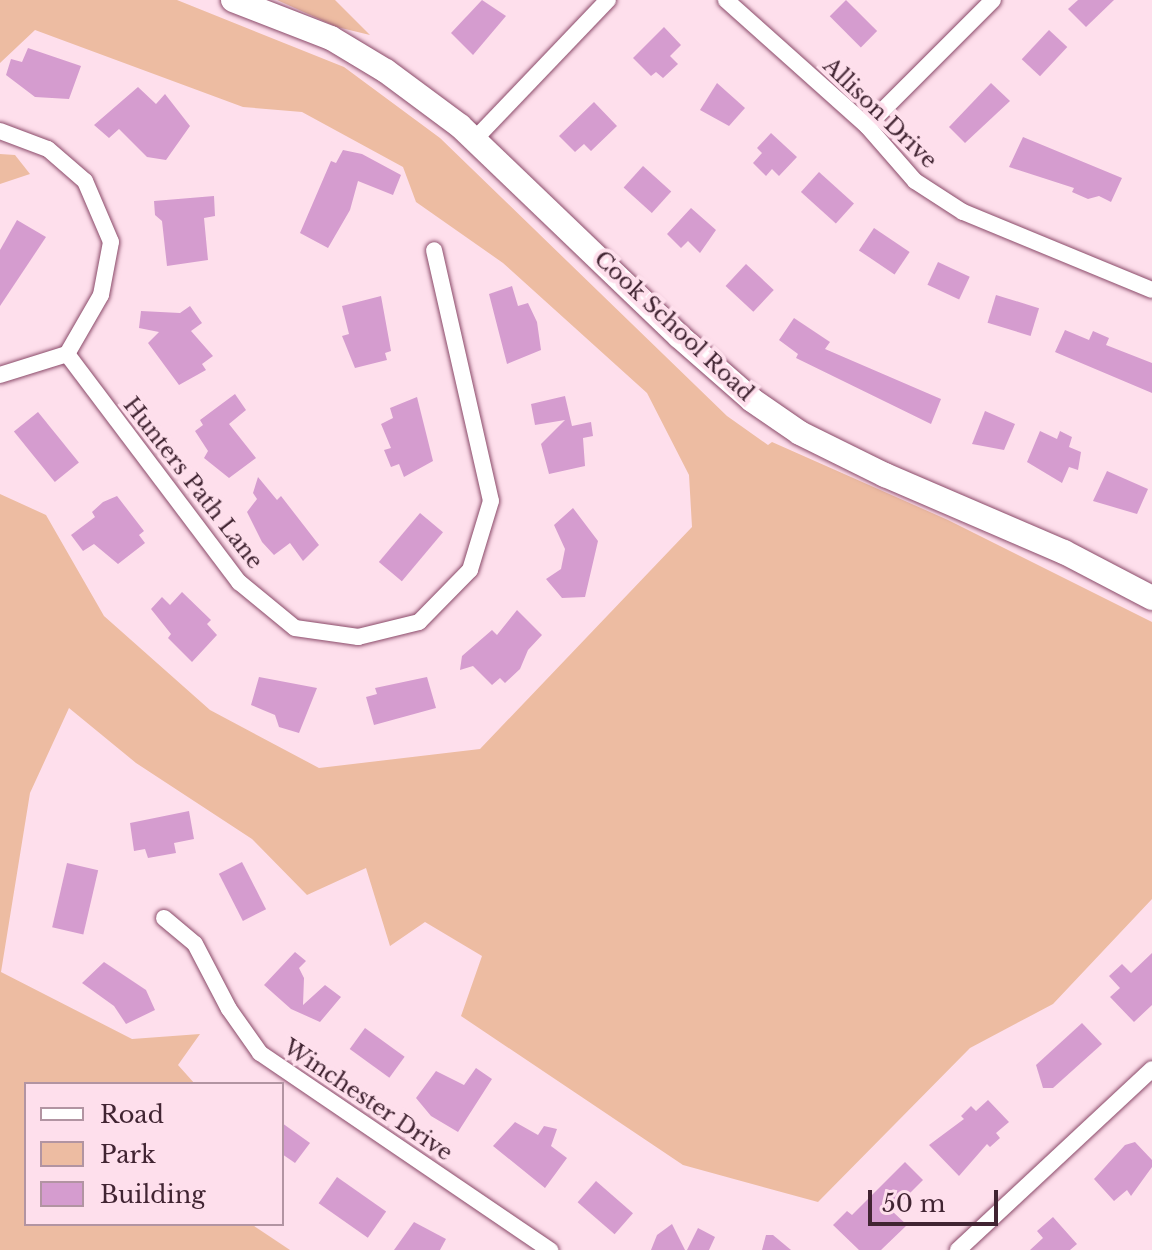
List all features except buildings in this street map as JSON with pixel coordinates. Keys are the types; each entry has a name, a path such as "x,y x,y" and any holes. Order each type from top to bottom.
{"street":[{"name":"Cook School Road","path":"233,0 331,38 386,71 476,138 679,336 752,400 800,433 885,475 1064,552 1152,598"},
{"path":"476,138 608,0"},
{"name":"Allison Drive","path":"726,0 867,126 915,181 963,212 1152,290"},
{"path":"867,126 993,0"},
{"path":"0,131 48,149 85,181 111,242 101,295 67,354 0,375"},
{"name":"Hunters Path Lane","path":"67,354 239,582 295,628 358,637 419,622 470,570 491,501 434,250"},
{"name":"Winchester Drive","path":"164,918 195,944 229,1009 260,1053 550,1250"},
{"path":"958,1250 1152,1069"}],"green space":[{"path":"0,0 177,0 344,67 440,138 727,416 768,445 772,442 948,520 1152,622 1152,899 1053,1004 970,1048 818,1202 683,1165 461,1016 482,956 425,922 390,946 366,868 307,895 252,839 136,763 69,708 30,793 1,972 132,1039 200,1034 178,1065 193,1082 24,1082 24,1226 254,1226 290,1250 0,1250 0,494 46,515 104,616 210,710 319,768 480,749 692,527 689,475 647,393 503,263 416,202 403,167 302,112 243,107 35,30 0,63"},
{"path":"277,0 335,0 370,35 337,27"},
{"path":"0,154 15,155 30,174 0,184"}]}
